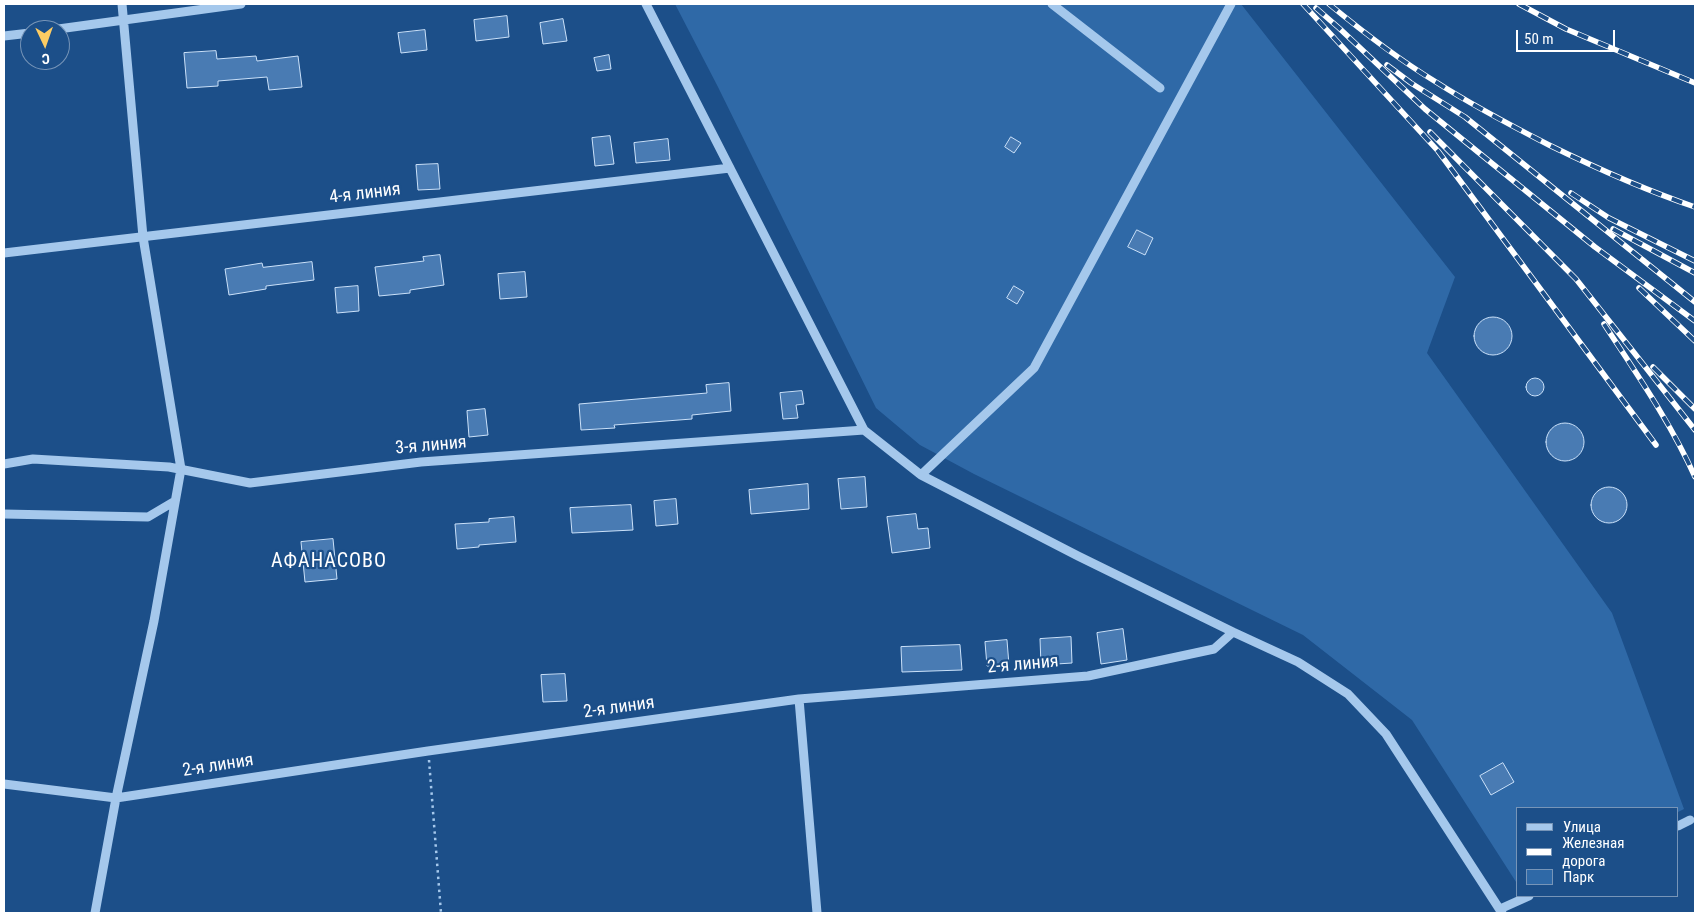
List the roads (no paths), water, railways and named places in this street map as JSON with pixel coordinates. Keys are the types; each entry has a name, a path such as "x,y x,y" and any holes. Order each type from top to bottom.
{"street":[{"path":"95,913 116,798 154,621 181,469 143,237 122,4"},
{"path":"70,27 241,4"},
{"path":"646,4 864,430 921,475 1070,552 1298,662 1348,694 1386,734 1501,911 1526,897"},
{"path":"1052,4 1160,88"},
{"path":"921,475 1034,368 1232,4"},
{"path":"4,36 20,34"},
{"name":"4-я линия","path":"4,253 730,168"},
{"name":"3-я линия","path":"4,464 33,459 169,467 250,483 421,462 864,430"},
{"path":"4,514 148,517 175,501"},
{"name":"2-я линия","path":"4,784 116,798 428,751 799,699 1088,676 1214,649 1233,632"},
{"path":"799,699 817,913"},
{"path":"1679,826 1690,820"}],"railway":[{"path":"1303,4 1438,151 1656,445"},
{"path":"1329,4 1408,64 1491,115 1603,170 1695,207"},
{"path":"1519,4 1566,29 1695,83"},
{"path":"1316,8 1425,109 1595,247 1695,321"},
{"path":"1387,65 1411,83 1465,117 1695,302"},
{"path":"1430,132 1576,279 1695,430"},
{"path":"1571,193 1609,218 1695,261"},
{"path":"1613,229 1695,273"},
{"path":"1639,288 1695,341"},
{"path":"1604,324 1664,418 1695,477"},
{"path":"1653,367 1695,409"}],"district":[{"name":"АФАНАСОВО","path":"329,562"}]}
